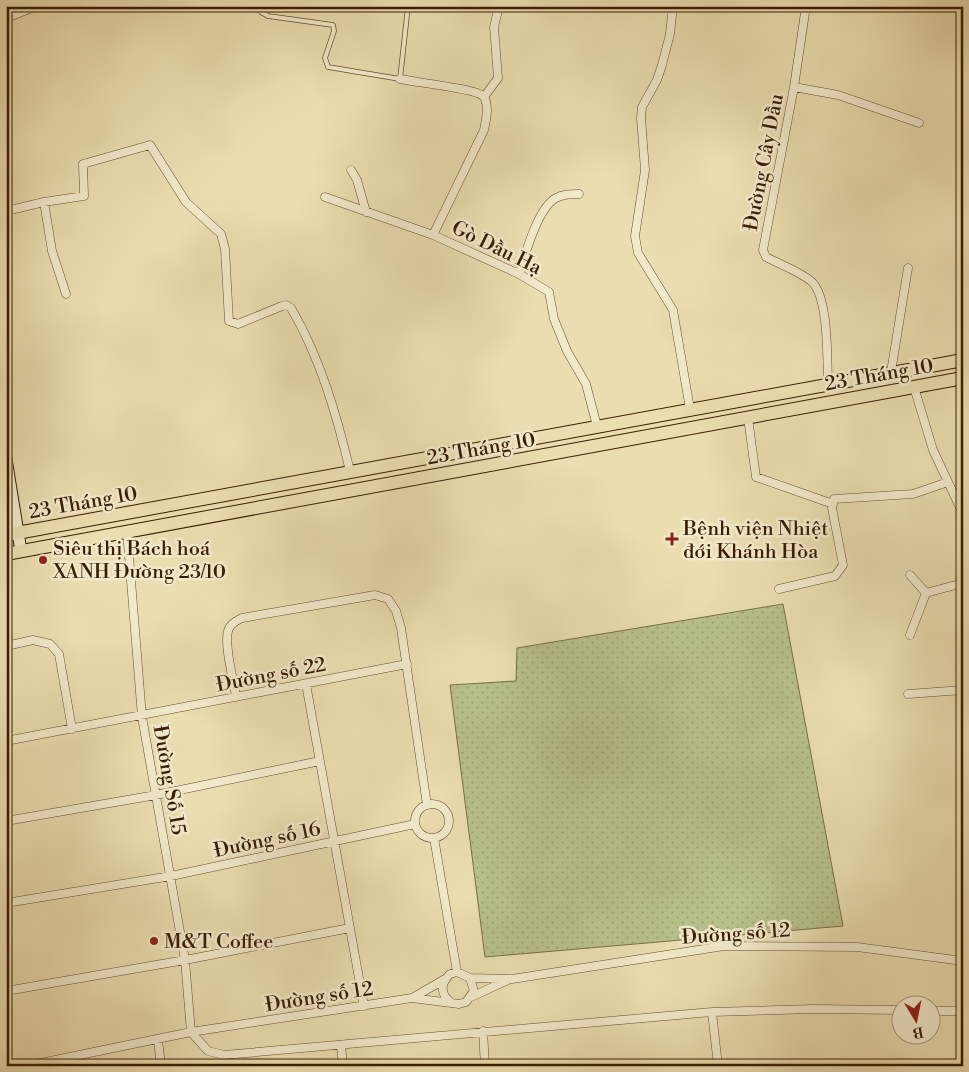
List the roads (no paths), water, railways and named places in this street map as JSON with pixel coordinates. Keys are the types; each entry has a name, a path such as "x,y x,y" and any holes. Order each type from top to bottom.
{"main road":[{"name":"23 Tháng 10","path":"12,534 828,383 963,360"},
{"name":"23 Tháng 10","path":"6,554 963,378"}],"street":[{"path":"6,18 37,6"},
{"path":"400,80 465,90 484,97 498,78 494,27 500,6"},
{"path":"672,6 670,34 658,80 642,107 640,118 645,170 635,236 636,247 642,260 672,310 690,409"},
{"name":"Đường Cây Dầu","path":"806,6 794,87 764,250 766,257 811,280 820,293 826,335 828,383"},
{"path":"794,87 838,95 919,123"},
{"name":"Gò Dầu Hạ","path":"484,97 486,112 484,130 433,235 519,274 549,292 554,319 567,351 586,384 597,426"},
{"path":"6,211 44,202 84,196 83,164 150,145 186,202 221,234 225,249 229,321 238,324 286,305 293,311 338,421 350,471"},
{"path":"351,170 357,180 366,212"},
{"path":"519,274 534,232 546,207 558,197 579,194"},
{"path":"325,197 433,235"},
{"path":"44,202 52,252 66,294"},
{"path":"892,372 908,268"},
{"path":"914,387 929,439 963,514"},
{"path":"748,418 756,478 833,504"},
{"path":"6,458 12,534 21,551"},
{"path":"779,589 835,576 843,565 833,504 834,499 913,494 948,482"},
{"name":"Đường Số 15","path":"127,531 142,717 185,960 191,1032"},
{"path":"910,576 926,593"},
{"path":"926,593 963,583"},
{"path":"910,635 926,593"},
{"path":"236,697 228,644 228,631 233,623 242,618 374,595 388,599 396,611 407,664 427,805"},
{"path":"6,646 33,640 50,644 59,654 72,729"},
{"name":"Đường số 22","path":"142,717 407,664"},
{"path":"306,684 364,1006"},
{"path":"908,694 963,690"},
{"path":"6,741 142,717"},
{"path":"6,820 156,795 320,762"},
{"path":"427,805 438,805 443,808 449,817 450,823 445,834 434,838 420,833 415,824 417,812 427,805"},
{"name":"Đường số 16","path":"6,903 171,876 415,824"},
{"path":"434,838 457,972"},
{"path":"6,991 185,960 350,928"},
{"name":"Đường số 12","path":"470,978 512,979 724,946 856,947 963,960"},
{"path":"445,979 443,993 452,1003 459,1004 471,998 473,984 470,978 457,972"},
{"path":"412,998 457,972"},
{"name":"Đường số 12","path":"471,998 512,979"},
{"name":"Đường số 12","path":"191,1032 412,998 452,1003"},
{"path":"26,1066 191,1032 208,1051 219,1055 340,1046 484,1030 712,1012 796,1009 892,1010"},
{"path":"942,1011 963,1011"},
{"path":"712,1012 718,1066"},
{"path":"484,1030 485,1066"},
{"path":"158,1040 161,1066"},
{"path":"340,1046 343,1066"}],"lane":[{"path":"259,6 261,12 268,16 333,25 334,31 325,58 328,67 400,80 408,6"}],"place":[{"name":"Bệnh viện Nhiệt đới Khánh Hòa","path":"672,539"},
{"name":"Siêu thị Bách hoá XANH Đường 23/10","path":"43,560"},
{"name":"M&T Coffee","path":"154,941"}]}
